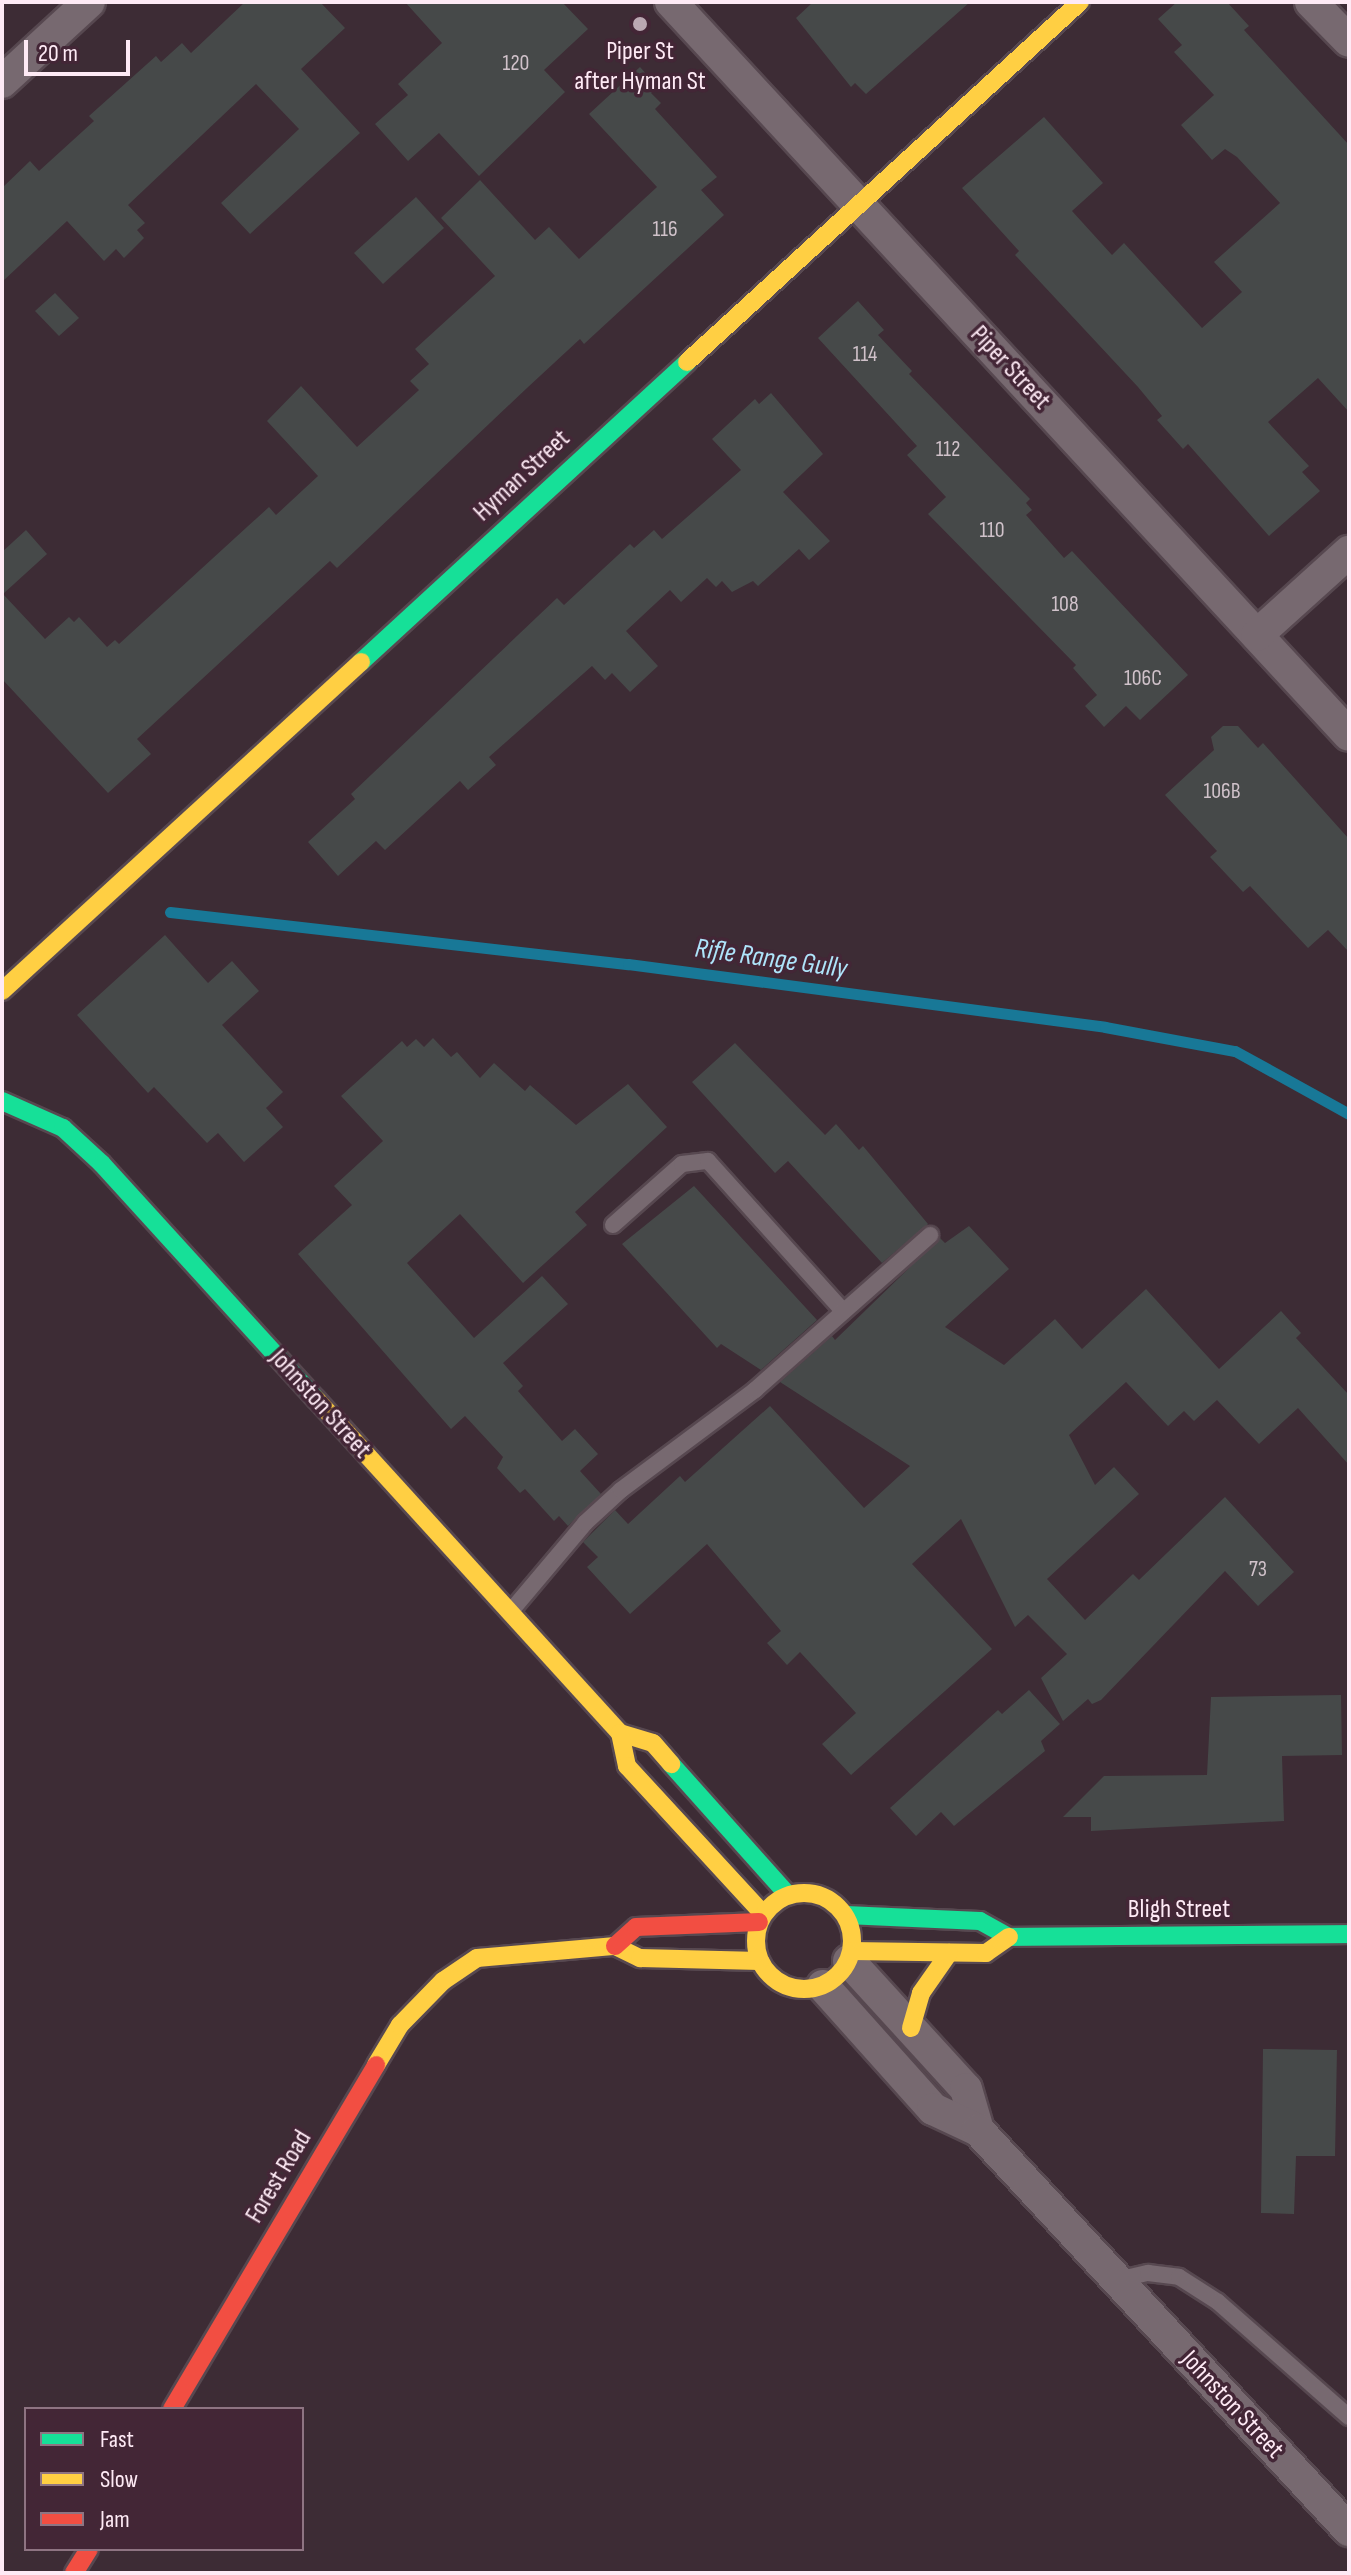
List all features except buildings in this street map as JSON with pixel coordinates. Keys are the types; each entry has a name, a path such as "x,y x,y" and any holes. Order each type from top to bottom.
{"street":[{"path":"2,82 89,2"},
{"name":"Piper Street","path":"671,2 1349,735"},
{"name":"Hyman Street","path":"2,991 1080,2"},
{"path":"1311,2 1349,41"},
{"path":"1257,635 1349,552"},
{"name":"Johnston Street","path":"2,1101 63,1128 102,1164 620,1733 627,1766 761,1918"},
{"name":"Johnston Street","path":"620,1733 653,1743 788,1895"},
{"path":"760,1961 640,1958 615,1946 636,1927 761,1918 788,1895 814,1893 846,1915 850,1956 823,1986 793,1988 779,1983 760,1961 761,1918"},
{"name":"Bligh Street","path":"846,1915 980,1921 1009,1937 1349,1934"},
{"name":"Bligh Street","path":"850,1956 986,1953 1009,1937"},
{"name":"Forest Road","path":"173,2407 400,2025 443,1981 477,1958 511,1951 615,1946"},
{"path":"911,2028 921,1993 949,1953"},
{"name":"Johnston Street","path":"850,1956 966,2089 978,2130"},
{"name":"Johnston Street","path":"823,1986 933,2109 978,2130 1349,2530"},
{"path":"74,2573 88,2551"}],"lane":[{"path":"613,1225 682,1164 708,1161 843,1311"},
{"path":"510,1612 585,1523 755,1390 930,1235"},
{"path":"1115,2280 1148,2273 1179,2277 1218,2302 1349,2417"}],"waterway":[{"name":"Rifle Range Gully","path":"170,912 628,964 1105,1027 1235,1051 1349,1114"}],"traffic: fast":[{"path":"361,662 687,362"},
{"path":"2,1101 63,1128 102,1164 316,1399"},
{"path":"671,1764 788,1895"},
{"path":"846,1915 980,1921 1009,1937 1349,1934"}],"traffic: slow":[{"path":"687,362 1080,2"},
{"path":"2,991 361,662"},
{"path":"316,1399 620,1733 653,1743 671,1764"},
{"path":"620,1733 627,1766 763,1914"},
{"path":"804,1893 823,1896 838,1907 849,1922 852,1941 849,1960 838,1975 823,1986 804,1989 785,1986 770,1975 759,1960 756,1941 759,1922 770,1907 785,1896 804,1893"},
{"path":"852,1951 986,1953 1009,1937"},
{"path":"376,2065 400,2025 443,1981 477,1958 615,1946 640,1958 760,1961"},
{"path":"911,2028 921,1993 949,1953"}],"traffic: jam":[{"path":"615,1946 636,1927 759,1922"},
{"path":"173,2407 376,2065"},
{"path":"74,2573 88,2551"}],"place":[{"name":"Piper St after Hyman St","path":"640,24"}]}
